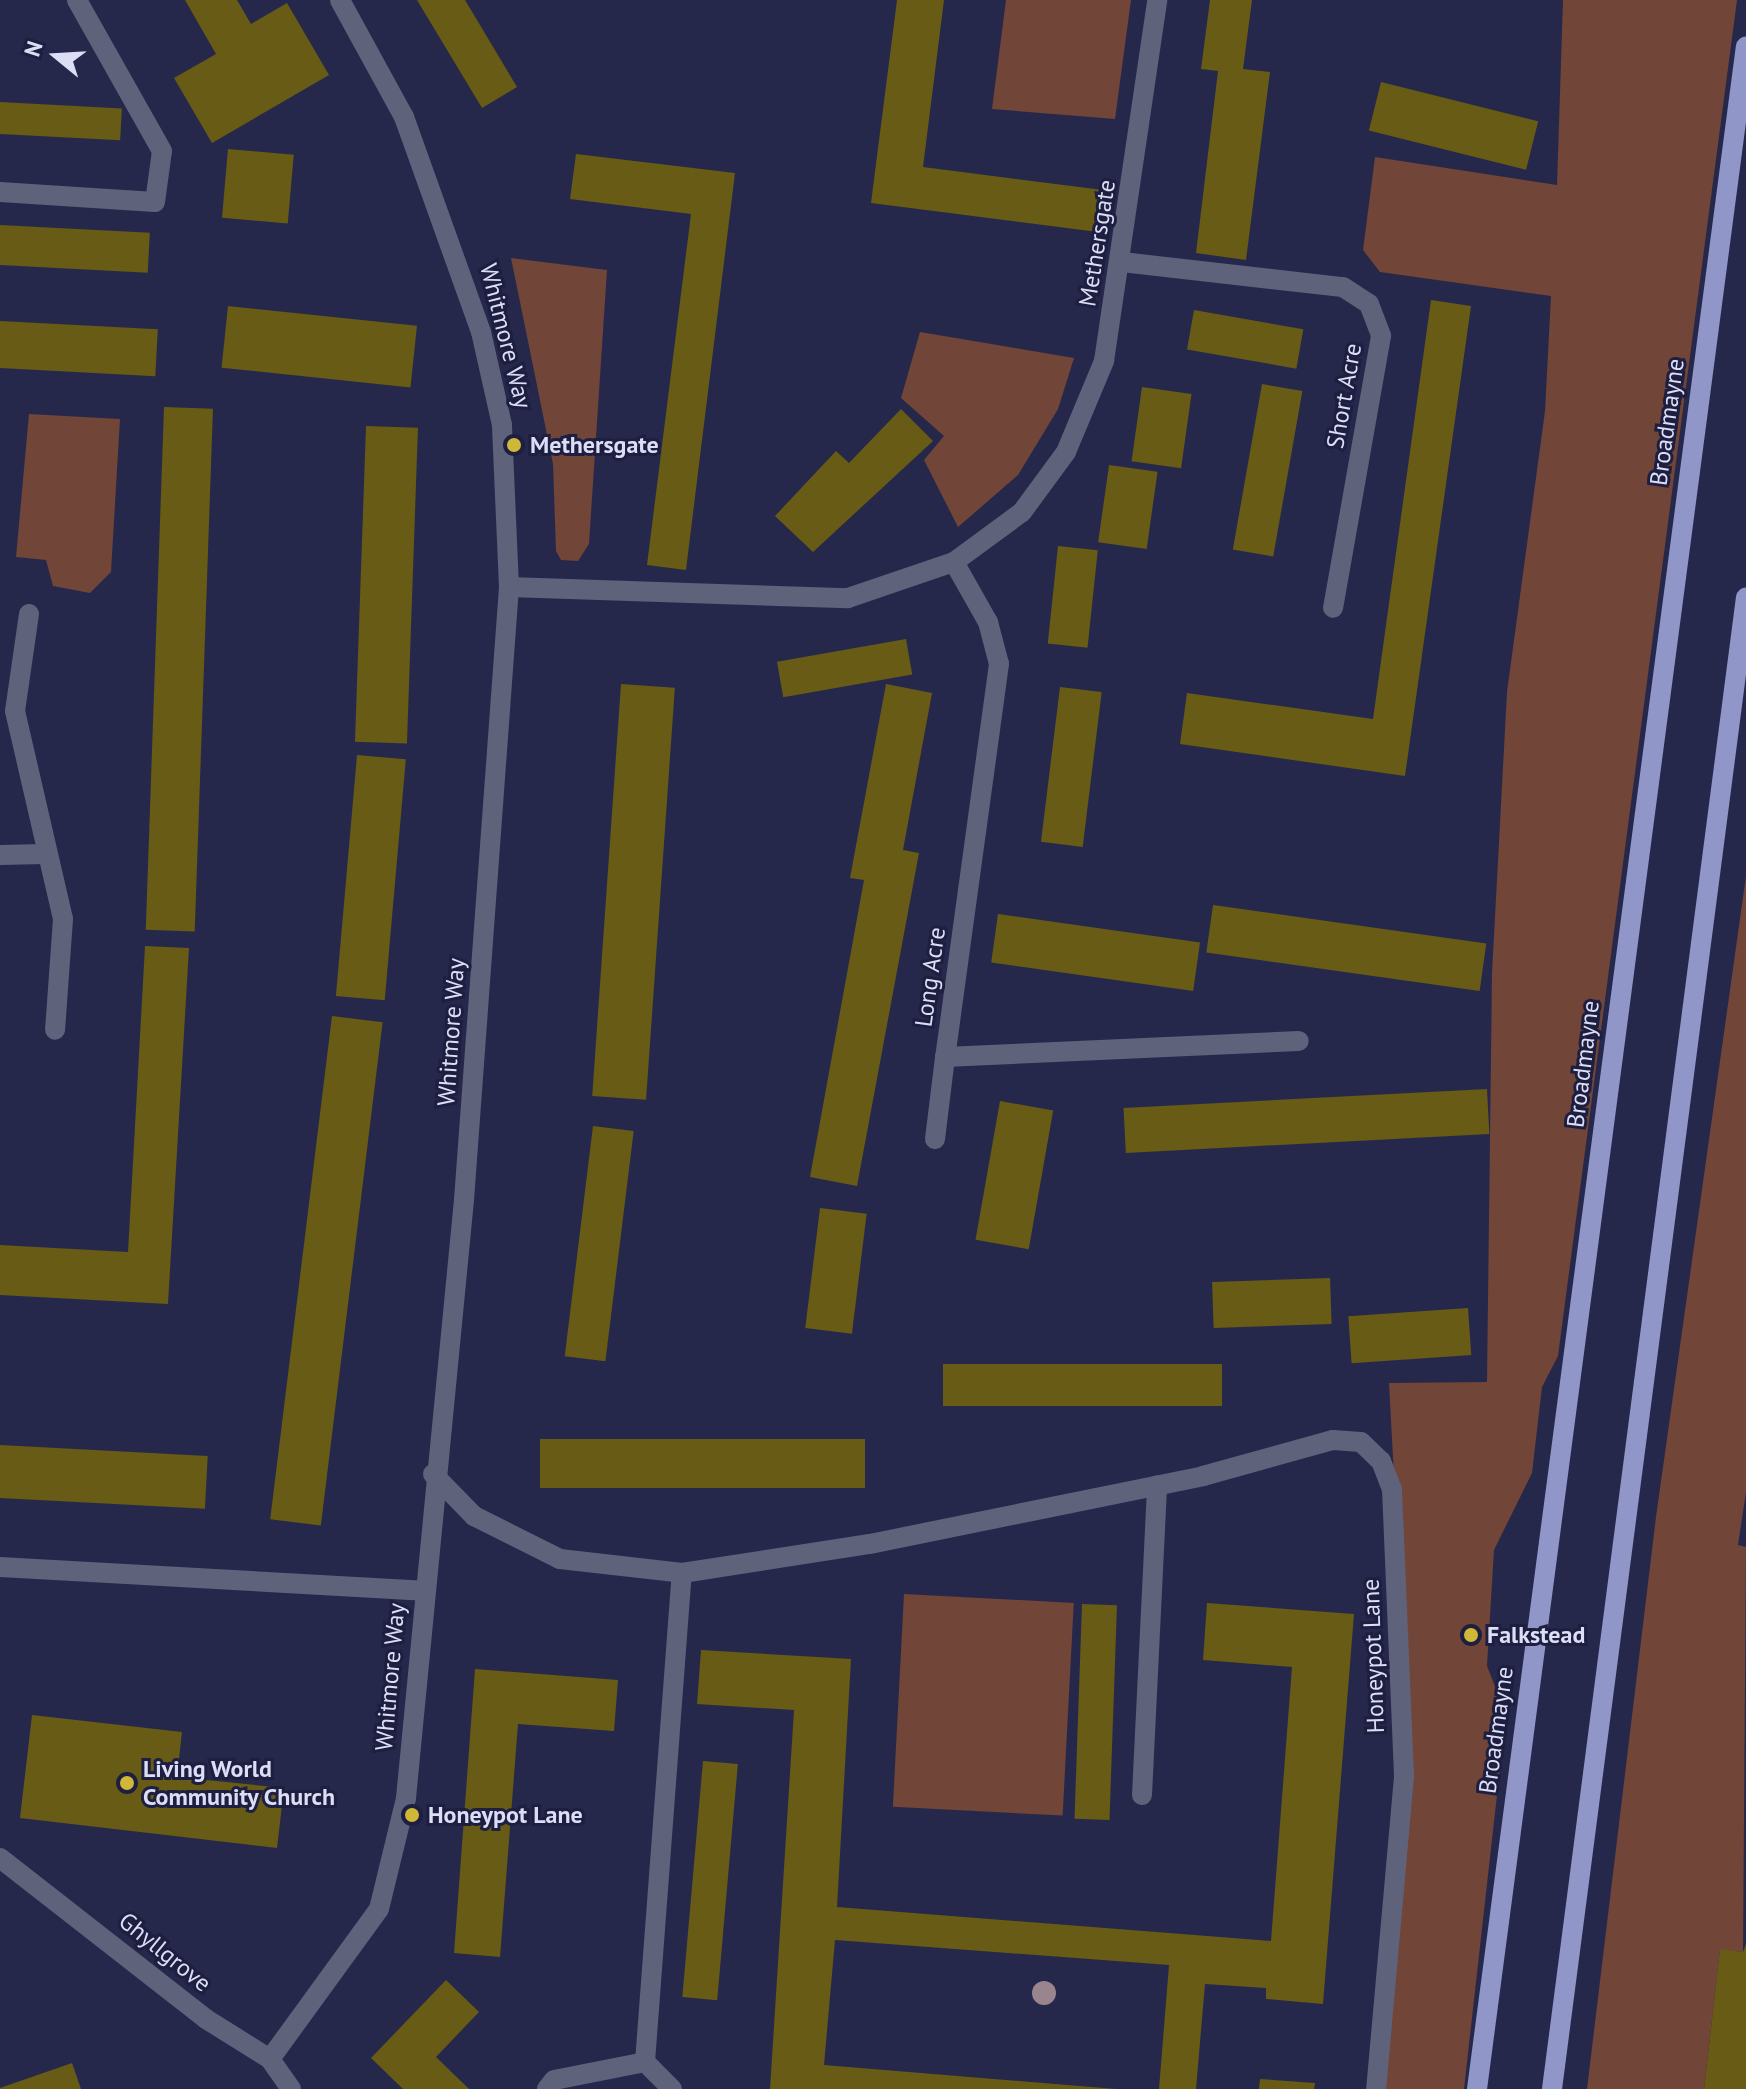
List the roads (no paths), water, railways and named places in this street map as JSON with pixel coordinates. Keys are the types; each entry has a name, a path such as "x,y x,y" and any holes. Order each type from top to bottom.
{"main road":[{"name":"Broadmayne","path":"1477,2089 1746,47"},
{"path":"1552,2089 1746,598"}],"street":[{"path":"0,192 155,202 162,151 77,0"},
{"name":"Whitmore Way","path":"270,2059 361,1943 383,1898 406,1798 433,1474 464,1200 509,587 502,425 477,318 404,117 340,0"},
{"name":"Methersgate","path":"509,587 824,600 904,584 954,562 1022,512 1066,452 1104,361 1122,262 1157,0"},
{"name":"Short Acre","path":"1122,262 1343,287 1369,304 1381,336 1333,608"},
{"name":"Long Acre","path":"954,562 988,622 999,664 945,1057 1299,1041"},
{"path":"29,614 15,711 45,854 63,919 55,1030"},
{"path":"0,855 45,854"},
{"path":"935,1139 945,1057"},
{"name":"Honeypot Lane","path":"433,1474 474,1516 560,1559 682,1573 870,1544 1157,1485 1333,1440 1361,1442 1389,1473 1404,1777 1376,2089"},
{"path":"1142,1795 1157,1485"},
{"path":"0,1567 423,1591"},
{"path":"672,2089 645,2062 682,1573"},
{"name":"Ghyllgrove","path":"0,1858 206,2019 270,2059 291,2089"},
{"path":"547,2089 554,2080 645,2062"}],"place":[{"name":"Methersgate","path":"514,445"},
{"name":"Falkstead","path":"1471,1635"},
{"name":"Living World Community Church","path":"127,1783"},
{"name":"Honeypot Lane","path":"412,1815"}]}
